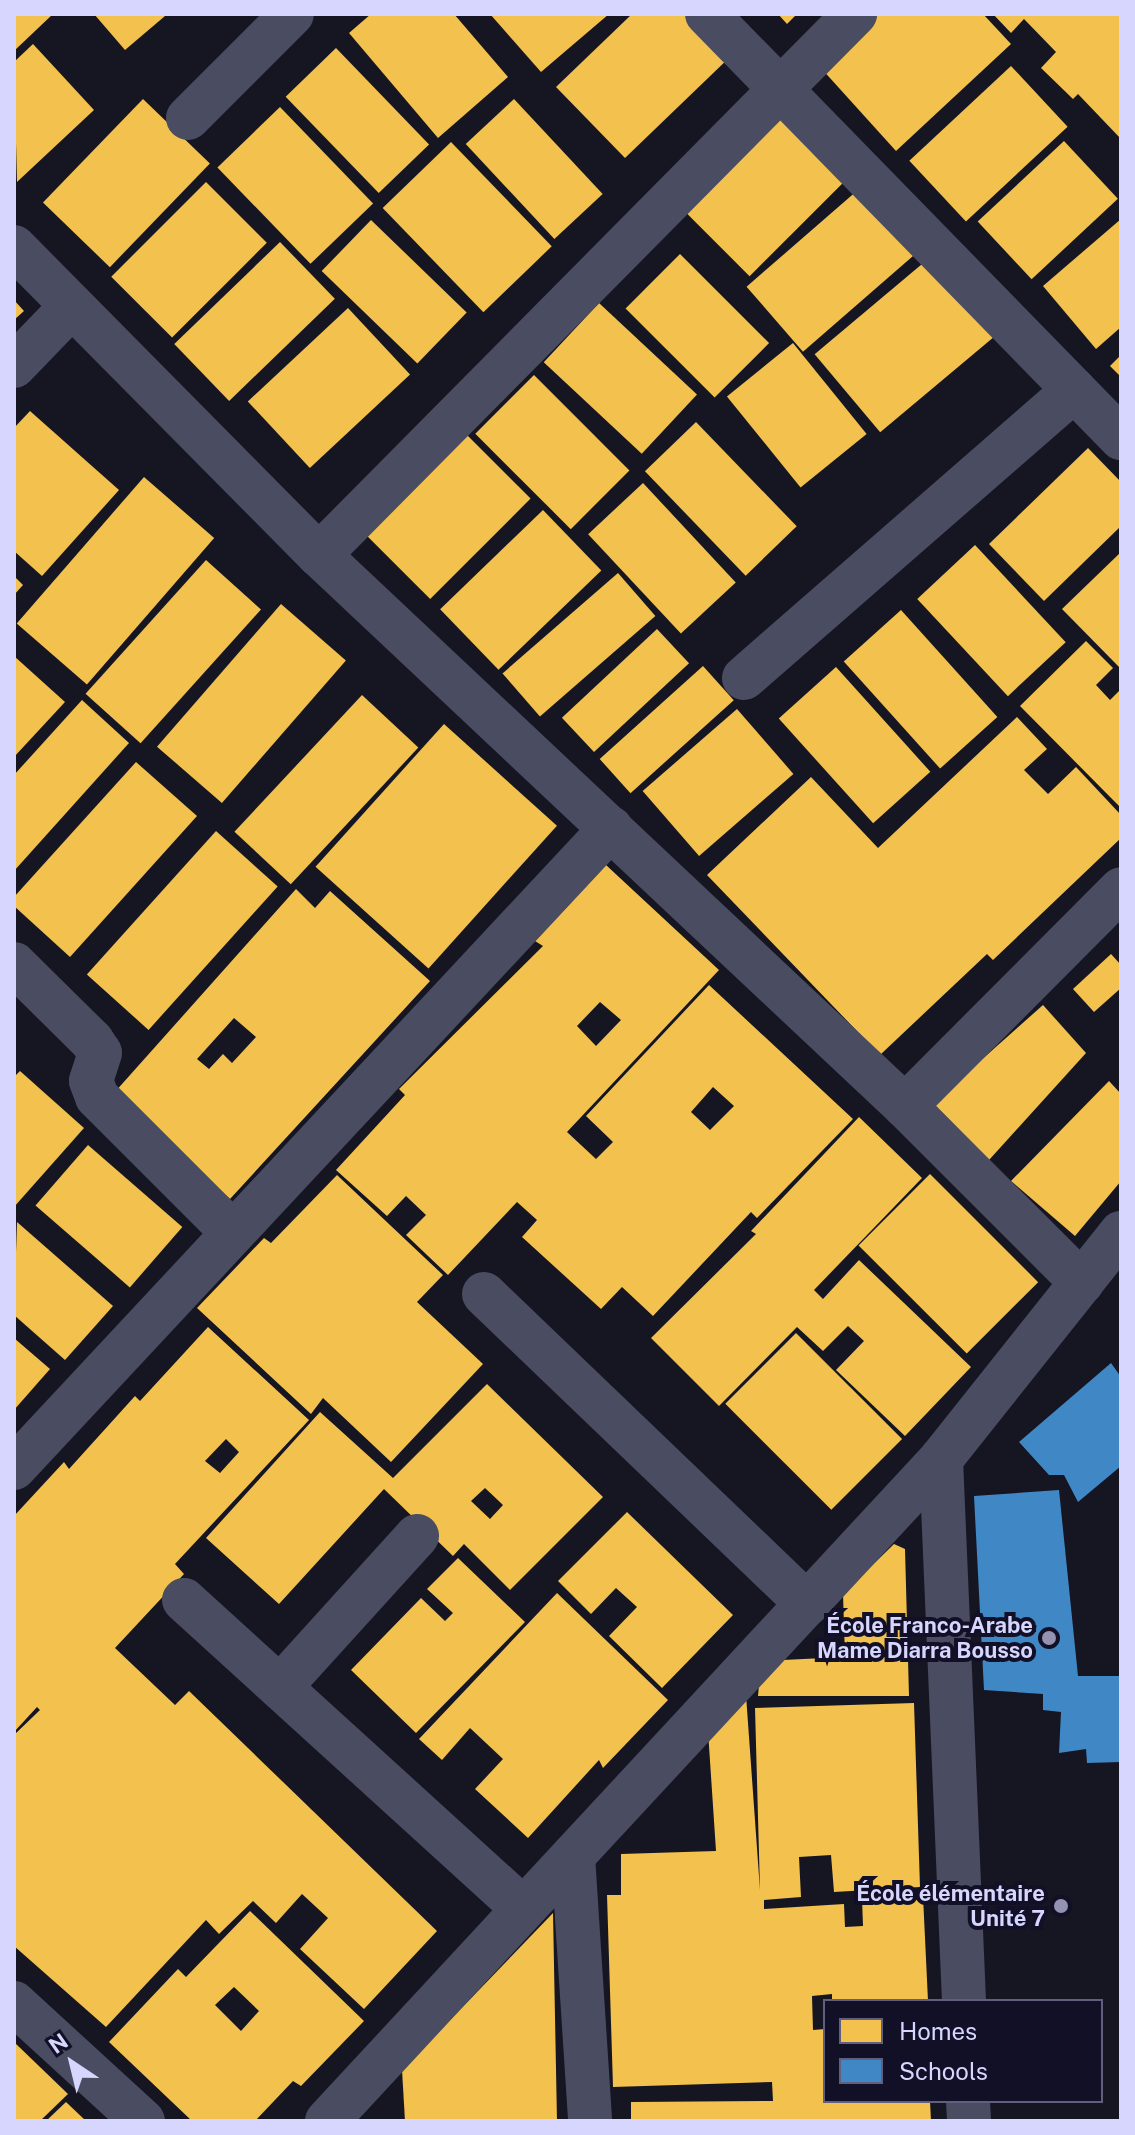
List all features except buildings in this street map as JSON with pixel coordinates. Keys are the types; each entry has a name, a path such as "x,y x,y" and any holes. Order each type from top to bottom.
{"street":[{"path":"188,118 292,14"},
{"path":"707,14 1121,438"},
{"path":"319,555 779,87 855,14"},
{"path":"14,247 319,555 905,1106 1082,1283"},
{"path":"14,366 72,306"},
{"path":"744,678 1074,390"},
{"path":"14,1468 611,828"},
{"path":"905,1106 1121,889"},
{"path":"14,964 92,1041 100,1053 91,1081 97,1097 233,1233"},
{"path":"327,2121 941,1459 1121,1233"},
{"path":"484,1294 807,1604"},
{"path":"941,1459 964,1999"},
{"path":"280,1687 417,1536"},
{"path":"184,1600 524,1909"},
{"path":"573,1856 590,2121"},
{"path":"14,2003 143,2121"}],"place":[{"name":"École Franco-Arabe Mame Diarra Bousso","path":"1049,1638"},
{"name":"École élémentaire Unité 7","path":"1061,1906"}]}
